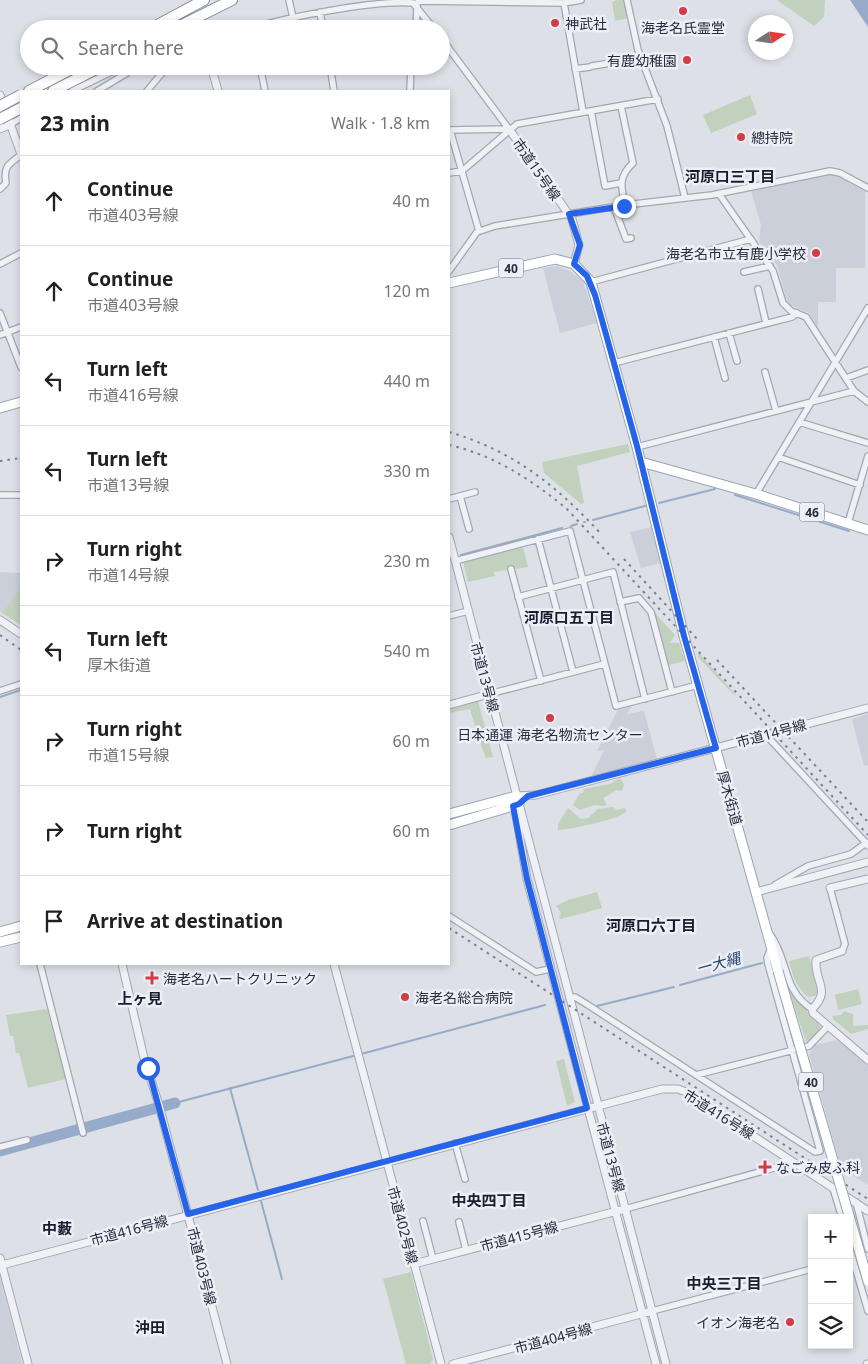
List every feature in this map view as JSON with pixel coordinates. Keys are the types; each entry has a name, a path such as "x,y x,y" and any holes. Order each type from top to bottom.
{"highway":[{"path":"167,20 204,0"},
{"path":"192,20 232,0"},
{"path":"31,90 60,75"},
{"path":"55,90 84,75"},
{"path":"0,106 20,96"},
{"path":"0,119 20,109"}],"main road":[{"name":"40","path":"450,283 548,259 562,260 574,264"},
{"name":"厚木街道","path":"574,264 591,282 641,462 698,685 868,1281"},
{"path":"0,408 20,402"},
{"name":"46","path":"641,462 756,494 868,530"},
{"path":"450,814 516,802"},
{"path":"450,825 516,802"},
{"path":"0,932 20,926"},
{"path":"0,942 20,937"}],"street":[{"path":"290,0 293,18"},
{"path":"416,20 416,5 420,1 452,0 564,4 581,0"},
{"path":"627,0 642,58 658,100 685,198"},
{"path":"285,20 375,3 408,2 416,5 427,20"},
{"path":"564,4 583,112"},
{"path":"320,12 321,20"},
{"path":"450,50 510,129"},
{"path":"575,69 642,58"},
{"path":"74,90 106,75"},
{"path":"99,90 124,75"},
{"path":"148,90 160,75"},
{"path":"214,75 218,90"},
{"path":"262,75 266,90"},
{"path":"331,75 334,90"},
{"path":"410,90 411,75"},
{"path":"84,85 87,90"},
{"path":"0,95 20,152"},
{"path":"450,173 462,171 510,129 523,123 658,100"},
{"path":"621,106 633,164 624,171 621,183 624,206"},
{"path":"591,111 605,186 621,183"},
{"path":"0,129 20,119"},
{"path":"450,130 510,129"},
{"name":"市道15号線","path":"510,129 569,214 580,245 574,264"},
{"path":"450,133 479,231"},
{"path":"0,189 6,184 5,167 20,156"},
{"path":"450,270 479,231 514,222 718,194 830,171 840,172 868,188"},
{"path":"718,194 770,266 783,304 796,313 804,315 810,321 854,391 868,402"},
{"path":"614,207 625,239"},
{"path":"591,282 751,239"},
{"path":"0,264 20,254"},
{"path":"748,273 770,266"},
{"path":"761,292 766,323"},
{"path":"756,494 868,308"},
{"path":"0,313 20,364"},
{"path":"614,363 766,323 796,313"},
{"path":"0,335 20,327"},
{"path":"729,333 737,361"},
{"path":"714,337 725,378"},
{"path":"846,378 868,370"},
{"path":"765,372 776,411"},
{"path":"637,447 854,391"},
{"path":"799,422 868,443"},
{"path":"848,523 868,456"},
{"path":"778,458 860,485"},
{"path":"450,499 474,492"},
{"path":"0,495 20,495"},
{"path":"460,496 469,529"},
{"path":"454,557 570,531 616,706 698,685"},
{"path":"538,539 573,672"},
{"name":"市道13号線","path":"450,541 489,694 505,747 516,802 527,879 656,1364"},
{"path":"511,569 541,681"},
{"path":"518,597 613,572 645,698"},
{"path":"620,602 639,598 651,612 672,692"},
{"path":"450,616 468,611"},
{"path":"0,620 20,633"},
{"path":"450,705 604,664"},
{"path":"0,691 20,684"},
{"name":"市道14号線","path":"516,802 528,796 868,708"},
{"path":"766,734 867,844 851,854 808,866 771,888"},
{"name":"市道13号線","path":"516,802 666,1364"},
{"path":"756,892 868,862"},
{"path":"812,1009 820,1000 822,993 816,960 842,951 844,944 830,888 868,879"},
{"path":"450,917 536,972 550,969"},
{"path":"767,931 778,944 791,988 795,995 868,1060"},
{"path":"569,998 574,997 588,1005 815,1152 820,1151 767,958 772,947"},
{"path":"40,965 82,1130"},
{"name":"市道403号線","path":"122,965 144,1058 160,1108 227,1364"},
{"name":"市道402号線","path":"334,965 441,1364"},
{"path":"696,1075 809,1046 828,1026"},
{"name":"市道416号線","path":"1,1261 188,1214 662,1089 682,1090 868,1211"},
{"path":"0,1147 27,1140"},
{"path":"455,1143 465,1179"},
{"path":"625,1209 774,1168 782,1164 787,1158"},
{"path":"833,1188 841,1214"},
{"path":"856,1202 868,1249"},
{"name":"市道415号線","path":"414,1264 625,1209"},
{"path":"423,1221 433,1259"},
{"path":"459,1222 466,1250"},
{"path":"1,1261 28,1364"},
{"path":"853,1265 868,1311"},
{"path":"652,1311 808,1270"},
{"name":"市道404号線","path":"453,1364 652,1311"}],"shaded area":[{"name":"海老名市立有鹿小学校","path":"827,172 842,176 865,190 865,268 836,268 836,302 818,302 818,328 809,313 790,305 787,301 777,265 759,241 761,225 751,191"},
{"path":"556,266 570,271 583,282 597,323 560,333 543,268"},
{"path":"652,527 661,563 641,568 630,532"},
{"path":"0,572 20,573 20,587 2,613 0,611"},
{"path":"633,705 627,714 644,711 657,759 591,777 604,750 597,751 619,708"},
{"path":"868,714 868,765 864,766 852,719"},
{"path":"838,1040 868,1064 868,1185 841,1168 809,1054 815,1045"},
{"path":"0,1276 22,1362 21,1364 0,1364"}],"green space":[{"path":"624,0 628,18 615,21 612,2"},
{"path":"777,0 825,0 824,17 814,26"},
{"path":"750,95 757,114 711,133 703,115"},
{"path":"628,444 630,452 577,466 584,503 581,504 544,473 542,462"},
{"path":"523,547 528,567 494,572 495,576 468,582 463,562"},
{"path":"20,587 20,623 2,613"},
{"path":"654,612 675,635 670,643 679,643 685,661 668,665"},
{"path":"698,652 736,695 698,657"},
{"path":"478,701 493,757 486,758 470,709 450,713 450,709"},
{"path":"620,778 624,784 622,791 617,790 603,798 607,805 594,805 580,810 573,805 579,794 584,792 583,789 610,784"},
{"path":"613,807 617,810 624,808 627,811 606,821 558,830 558,824 568,808 581,819 588,818 598,809"},
{"path":"597,892 602,908 561,919 559,917 561,913 556,906 568,900"},
{"path":"809,956 819,995 808,997 796,981 789,961"},
{"path":"858,989 862,1004 838,1010 835,995"},
{"path":"789,991 820,1026 820,1029 807,1044"},
{"path":"47,1009 66,1079 28,1088 19,1053 16,1053 13,1036 10,1036 6,1015"},
{"path":"844,1011 853,1014 853,1026 868,1025 868,1029 851,1034 832,1016 841,1015"},
{"path":"564,1059 575,1102 567,1106 556,1061"},
{"path":"411,1272 433,1359 430,1364 406,1364 383,1279"}],"water":[{"path":"850,0 868,0 868,27"}],"waterway":[{"path":"659,503 715,489"},
{"path":"735,495 849,531"},
{"path":"593,520 645,506"},
{"path":"571,526 577,524"},
{"path":"461,555 562,528"},
{"path":"0,697 20,690"},
{"name":"一大縄","path":"680,985 762,963"},
{"name":"一大縄","path":"597,1006 674,987"},
{"path":"361,1054 545,1005"},
{"path":"175,1103 357,1055"},
{"path":"230,1088 258,1190"},
{"path":"0,1151 175,1103"},
{"path":"261,1201 282,1279"}],"railway":[{"path":"450,432 494,449 533,472 568,501 602,535"},
{"path":"450,445 482,455 512,470 540,488 567,509 868,835"},
{"path":"0,461 20,458"},
{"path":"624,559 698,640"},
{"path":"0,635 20,649"},
{"path":"717,660 868,822"},
{"path":"450,929 868,1199"}],"place":[{"name":"海老名氏霊堂","path":"683,11"},
{"name":"神武社","path":"555,23"},
{"name":"有鹿幼稚園","path":"687,60"},
{"name":"總持院","path":"741,137"},
{"name":"海老名市立有鹿小学校","path":"816,253"},
{"name":"日本通運 海老名物流センター","path":"550,718"},
{"name":"海老名ハートクリニック","path":"152,978"},
{"name":"海老名総合病院","path":"405,997"},
{"name":"なごみ皮ふ科","path":"765,1167"},
{"name":"イオン海老名","path":"790,1322"}],"district":[{"name":"河原口三丁目","path":"730,176"},
{"name":"河原口五丁目","path":"569,617"},
{"name":"河原口六丁目","path":"651,925"},
{"name":"上ヶ見","path":"140,998"},
{"name":"中央四丁目","path":"489,1200"},
{"name":"中藪","path":"57,1228"},
{"name":"中央三丁目","path":"724,1283"},
{"name":"沖田","path":"150,1327"}],"route":[{"path":"148,1068 188,1214 587,1108 527,879 513,806 519,804 528,796 716,748 684,636 637,446 595,295 587,276 574,264 580,245 569,214 624,206"}]}
